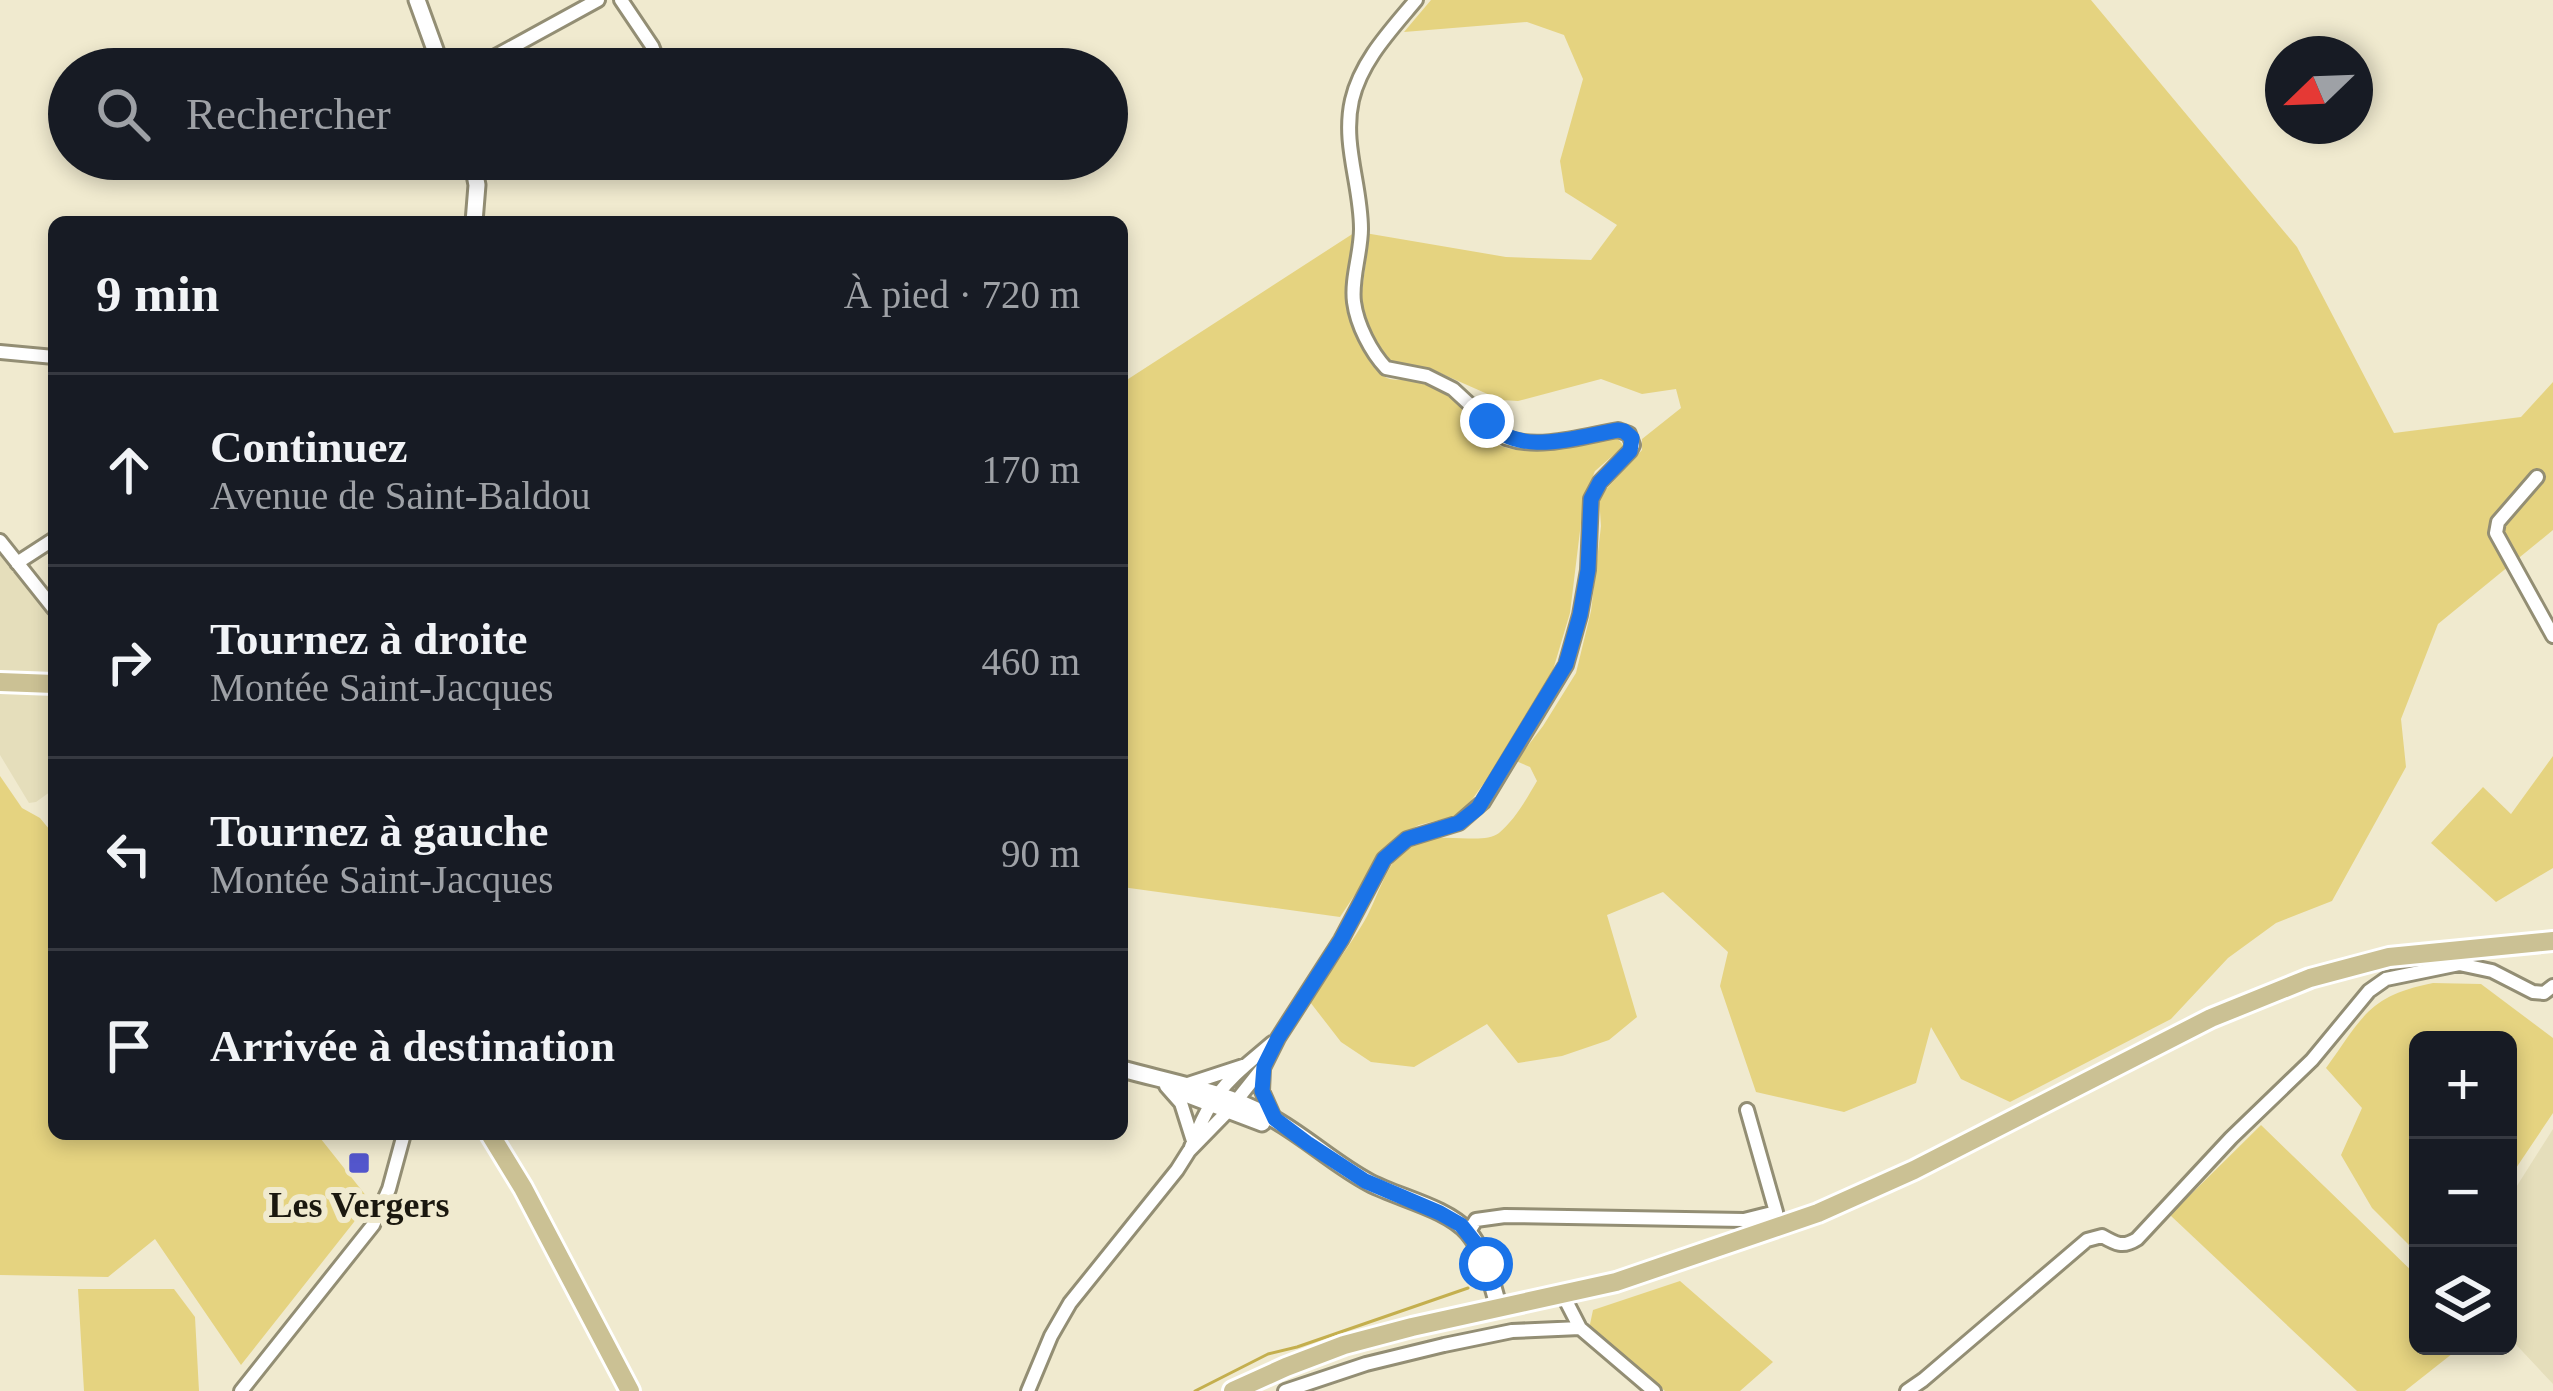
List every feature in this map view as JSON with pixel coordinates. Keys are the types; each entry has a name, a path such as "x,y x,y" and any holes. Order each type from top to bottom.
{"main road":[{"path":"0,682 48,684"},
{"path":"1233,1391 1344,1345 1658,1270 1818,1213 1915,1170 2211,1018 2274,991 2389,957 2553,941"},
{"path":"492,1140 532,1204 630,1391"}],"street":[{"path":"417,0 434,48"},
{"path":"510,48 598,0"},
{"path":"621,0 653,48"},
{"path":"1028,1391 1070,1303 1191,1146 1264,1066 1384,859 1407,839 1459,823 1478,808 1559,679 1580,615 1594,490 1633,445 1629,434 1618,430 1541,442 1506,437 1453,389 1427,376 1387,368 1366,337 1353,293 1361,227 1349,119 1365,67 1416,0"},
{"path":"475,216 476,180"},
{"path":"0,352 48,356"},
{"path":"2536,477 2498,522 2496,533 2553,636"},
{"path":"0,541 48,602"},
{"path":"17,563 48,543"},
{"path":"1907,1391 2087,1240 2102,1236 2126,1245 2137,1239 2230,1138 2312,1060 2369,991 2386,979 2459,964 2492,971 2534,992 2550,994"},
{"path":"1191,1146 1213,1098 1278,1038"},
{"path":"1188,1084 1246,1065"},
{"path":"1264,1066 1262,1091 1275,1119"},
{"path":"1128,1071 1188,1084 1213,1098"},
{"path":"1148,1076 1166,1086 1275,1119 1365,1181 1440,1213 1468,1233 1486,1264 1498,1308"},
{"path":"1166,1086 1180,1103 1191,1146"},
{"path":"1233,1105 1298,1137"},
{"path":"1468,1233 1476,1220 1504,1216 1744,1220 1776,1212 1747,1110"},
{"path":"241,1391 373,1225 402,1140"},
{"path":"1563,1295 1580,1328 1654,1391"},
{"path":"1285,1391 1444,1345 1512,1331 1580,1328"}],"shaded area":[{"path":"1431,0 2091,0 2297,247 2394,433 2521,417 2553,382 2553,530 2438,624 2401,719 2406,767 2332,901 2276,923 2228,958 2171,1019 2010,1102 1961,1079 1931,1027 1916,1083 1844,1112 1756,1092 1720,986 1728,952 1663,892 1607,915 1637,1017 1609,1040 1562,1056 1518,1063 1487,1024 1414,1067 1371,1062 1341,1042 1310,1002 1362,925 1394,862 1420,841 1499,833 1537,781 1530,767 1516,761 1576,673 1591,611 1601,526 1599,497 1642,450 1642,439 1681,408 1676,389 1642,394 1601,379 1518,401 1501,400 1431,369 1401,366 1376,344 1360,306 1365,233 1506,257 1591,260 1617,225 1565,192 1560,161 1583,79 1564,35 1527,22 1404,32"},
{"path":"1357,231 1348,310 1358,340 1381,374 1443,390 1467,408 1488,438 1505,447 1519,450 1616,437 1624,446 1595,471 1584,498 1570,613 1553,670 1499,762 1455,816 1400,835 1340,917 1128,888 1128,379"},
{"path":"0,550 48,610 48,793 29,803 0,755"},
{"path":"2553,756 2553,868 2496,902 2431,843 2483,787 2511,814"},
{"path":"0,776 22,808 48,828 48,1140 322,1140 367,1197 354,1222 241,1365 155,1239 108,1277 0,1275"},
{"path":"2433,983 2481,984 2553,1038 2553,1113 2517,1167 2517,1031 2409,1031 2409,1245 2372,1208 2341,1155 2362,1108 2326,1068 2369,1011 2411,988"},
{"path":"2261,1125 2409,1268 2409,1355 2451,1355 2405,1391 2357,1391 2170,1215"},
{"path":"2553,1129 2553,1384 2517,1346 2517,1186"},
{"path":"1680,1281 1773,1362 1740,1391 1665,1391 1589,1329 1593,1310"},
{"path":"78,1289 174,1289 195,1317 199,1391 84,1391"}],"waterway":[{"path":"1195,1391 1268,1354 1468,1288"}],"place":[{"name":"Les Vergers","path":"359,1163"}],"route":[{"path":"1486,1264 1461,1225 1365,1181 1307,1143 1275,1119 1262,1091 1264,1066 1278,1038 1341,940 1384,859 1407,839 1459,823 1478,808 1559,679 1571,649 1588,570 1591,499 1600,482 1630,451 1632,438 1618,430 1541,442 1516,441 1487,421"}]}
